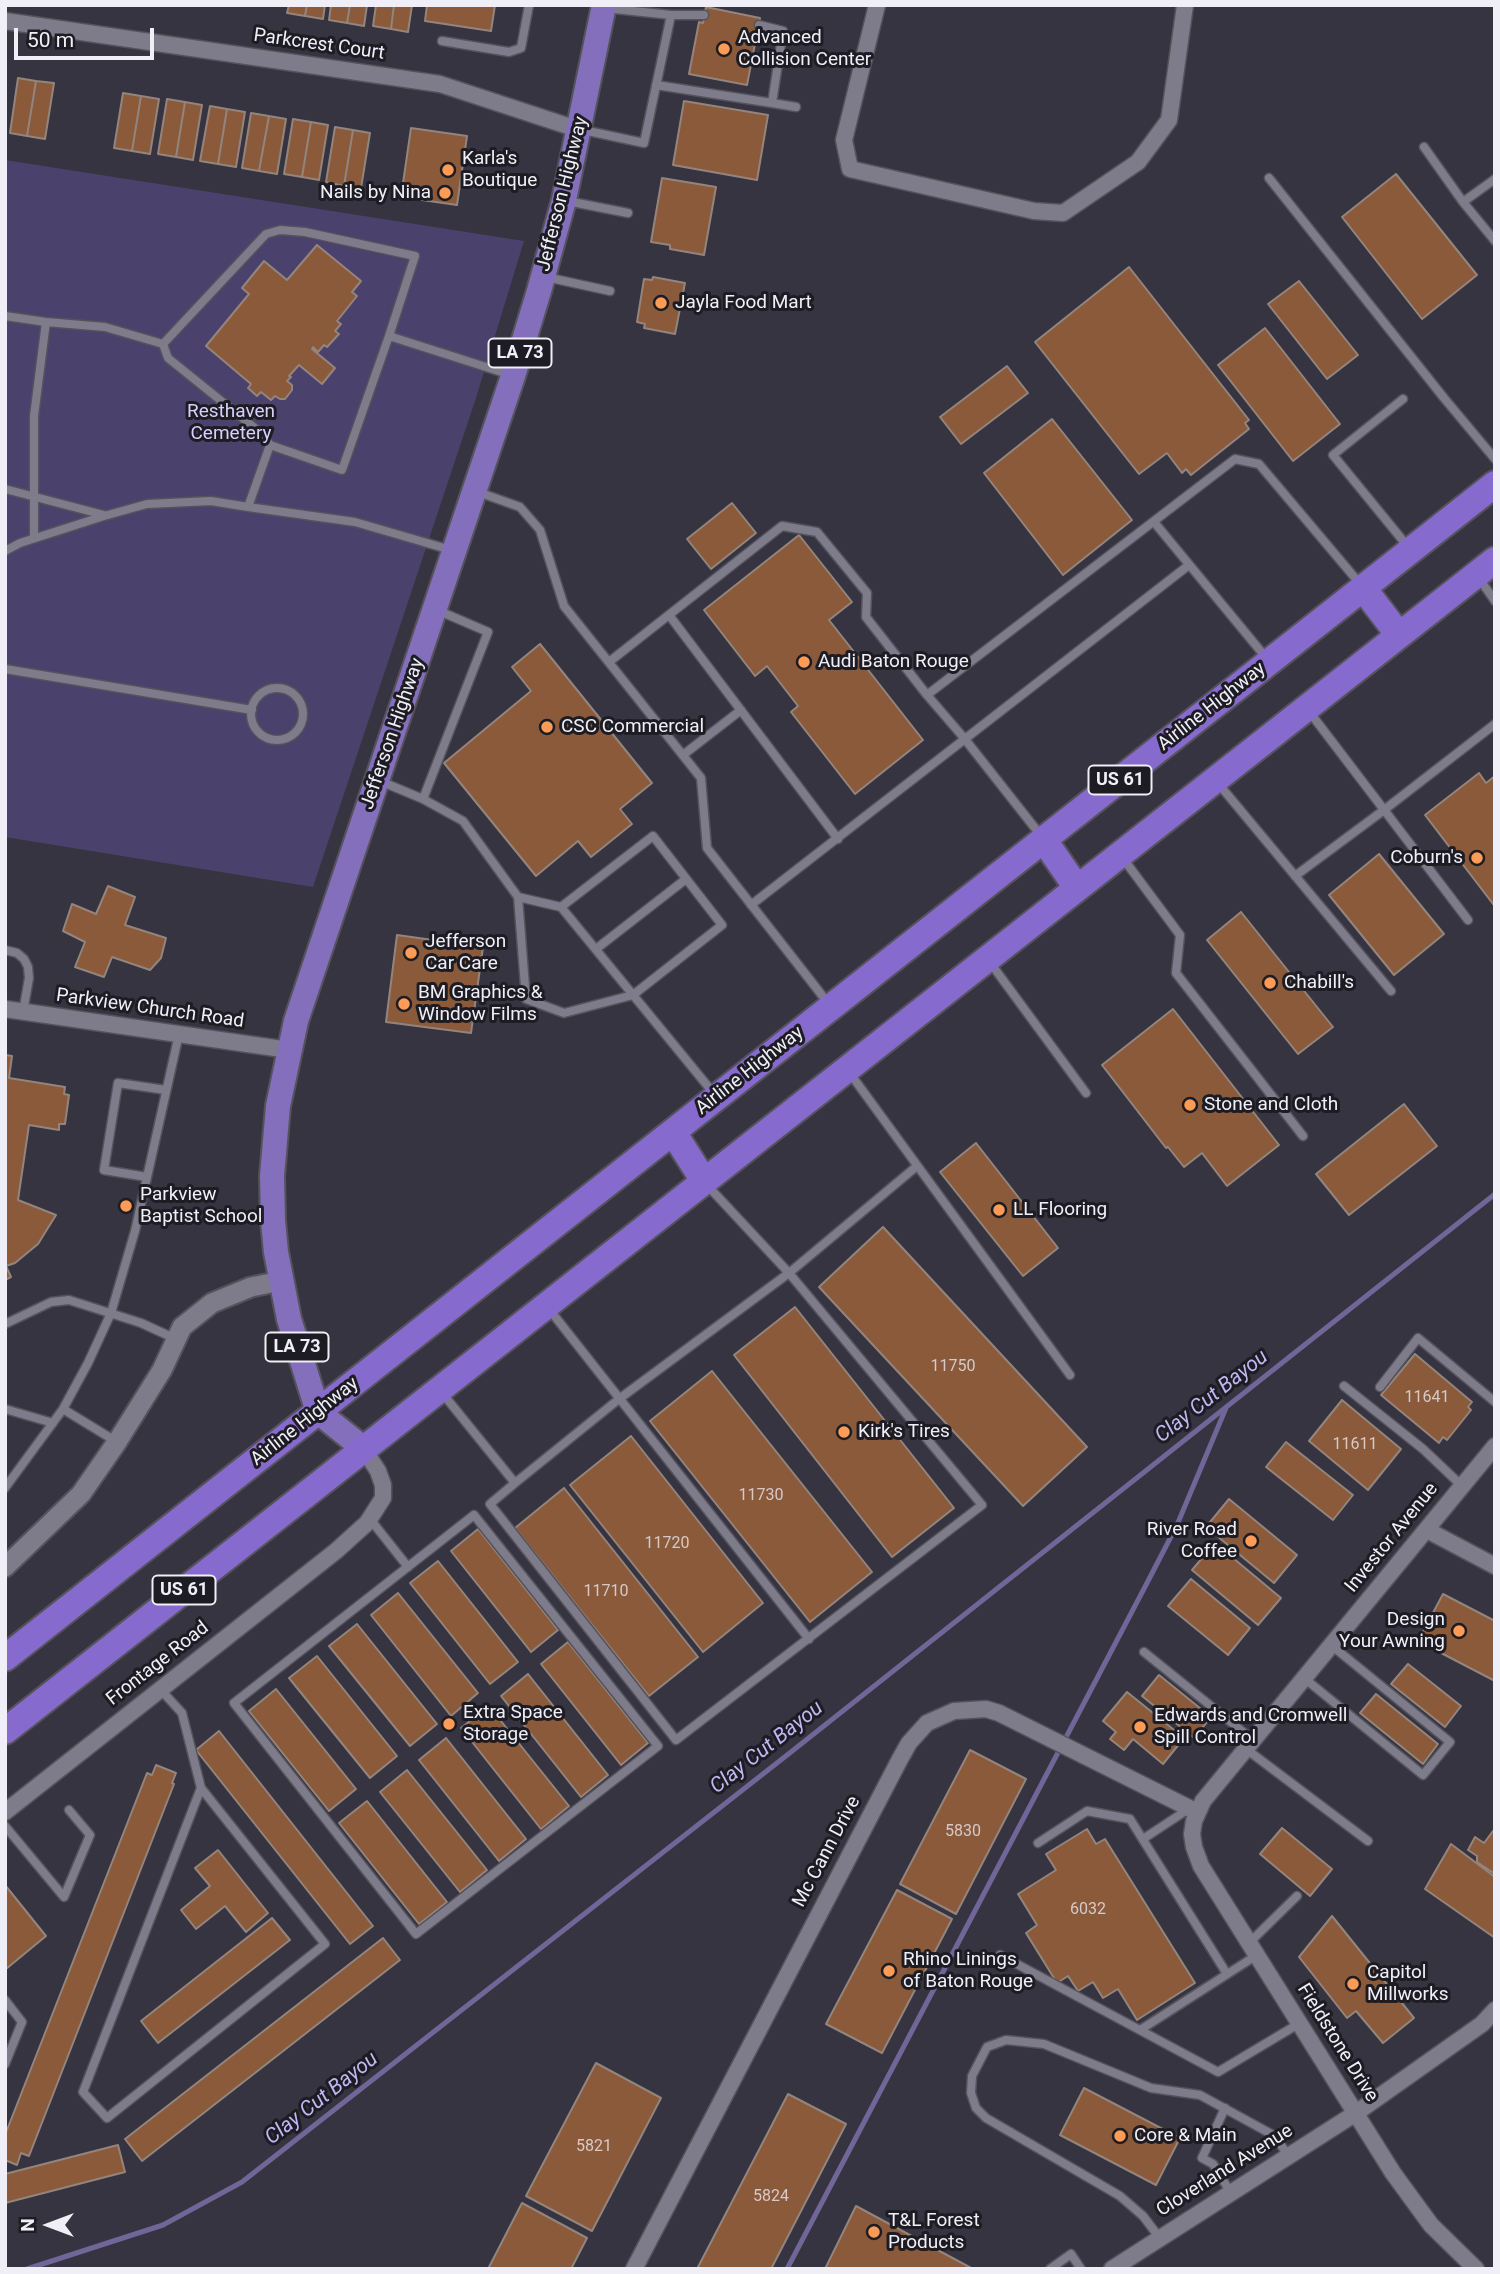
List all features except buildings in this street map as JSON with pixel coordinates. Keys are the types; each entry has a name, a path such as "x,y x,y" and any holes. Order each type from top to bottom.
{"highway":[{"name":"Airline Highway","path":"5,1658 1495,484"},
{"name":"US 61","path":"5,1731 1485,568"},
{"path":"1363,588 1399,635"},
{"path":"1044,840 1077,888"},
{"path":"673,1132 704,1181"}],"main road":[{"name":"Jefferson Highway","path":"318,1412 289,1319 273,1221 272,1175 278,1106 289,1050 307,988 513,376 564,200 603,6"},
{"path":"318,1412 363,1448"}],"street":[{"path":"877,5 844,141 850,169 1034,211 1063,213 1138,162 1169,120 1185,5"},
{"name":"Parkcrest Court","path":"5,21 440,84 580,130"},
{"name":"Parkview Church Road","path":"5,1009 289,1050"},
{"path":"5,1567 81,1494 162,1370 182,1327 212,1303 251,1287 281,1281"},
{"name":"Investor Avenue","path":"1194,1814 1495,1446"},
{"name":"Frontage Road","path":"5,1812 336,1551 370,1518 383,1498 383,1485 379,1471 363,1448"},
{"path":"1427,1530 1495,1566"},
{"name":"Mc Cann Drive","path":"634,2269 909,1743 927,1723 938,1716 970,1709 986,1709 999,1713 1194,1814"},
{"name":"Fieldstone Drive","path":"1194,1814 1194,1847 1201,1866 1393,2174 1423,2214 1476,2269"},
{"name":"Cloverland Avenue","path":"1119,2267 1159,2237 1356,2113 1482,2024 1495,2010"}],"lane":[{"path":"442,41 509,52 521,48 529,5"},
{"path":"603,6 671,15 704,15"},
{"path":"580,130 644,143 671,15"},
{"path":"759,25 783,31 772,103"},
{"path":"656,85 796,107"},
{"path":"1424,148 1495,241"},
{"path":"1269,178 1495,459"},
{"path":"1463,202 1495,179"},
{"path":"564,200 628,213"},
{"path":"280,230 305,232 415,256 342,470 270,445 261,433 168,358 163,344 266,234 280,230"},
{"path":"543,276 610,291"},
{"path":"5,316 105,327 163,344"},
{"path":"34,538 34,416 46,322"},
{"path":"389,336 513,376"},
{"path":"1403,399 1333,455 1410,551"},
{"path":"248,508 270,445"},
{"path":"927,695 1235,459 1259,464 1363,588"},
{"path":"5,489 104,516"},
{"path":"475,491 520,507 540,530 564,606 701,778 707,848 831,1007"},
{"path":"5,551 34,538 147,505 211,501 355,522 454,552"},
{"path":"1154,522 1269,662"},
{"path":"609,662 782,526 817,532 867,593 866,617 1044,840"},
{"path":"751,905 1189,565"},
{"path":"1485,568 1495,601"},
{"path":"423,799 488,632 435,609"},
{"path":"669,615 838,839"},
{"path":"5,669 251,710"},
{"path":"284,688 298,698 303,714 302,723 291,736 275,740 260,733 251,718 251,710 260,695 267,690 284,688"},
{"path":"1306,708 1468,920"},
{"path":"683,755 741,710"},
{"path":"1295,876 1495,724"},
{"path":"377,780 423,799 463,821 518,897 526,999 564,1013 633,995 722,925 653,836 561,907"},
{"path":"1215,780 1391,991"},
{"path":"1120,855 1180,934 1176,973 1303,1136"},
{"path":"596,949 686,879"},
{"path":"518,897 561,907 717,1098"},
{"path":"5,950 24,958 28,967 29,978 23,1012"},
{"path":"988,958 1086,1093"},
{"path":"5,1488 63,1409 111,1312 135,1231 179,1034"},
{"path":"847,1069 1070,1375"},
{"path":"147,1177 103,1170 118,1083 166,1090"},
{"path":"704,1181 789,1273 982,1505 676,1740 490,1504 620,1399 789,1273 918,1166"},
{"path":"5,1324 51,1302 69,1300 111,1312 176,1339"},
{"path":"546,1305 809,1639"},
{"path":"1380,1387 1419,1338 1495,1402"},
{"path":"1344,1386 1423,1449 1462,1486"},
{"path":"439,1389 515,1483"},
{"path":"5,1409 53,1423"},
{"path":"63,1409 117,1442"},
{"path":"474,1515 658,1746 416,1934 234,1703 408,1567 474,1515"},
{"path":"370,1518 408,1567"},
{"path":"1304,1678 1423,1775 1437,1759 1450,1742 1331,1645"},
{"path":"1144,1652 1249,1745 1368,1841"},
{"path":"160,1689 182,1713 201,1788 325,1944 107,2118 83,2092 201,1788"},
{"path":"5,1826 64,1897 90,1835 69,1810"},
{"path":"1038,1843 1087,1811 1130,1819 1227,1974"},
{"path":"1143,1839 1194,1814"},
{"path":"1139,2030 1227,1974 1253,1949 1297,1896"},
{"path":"1000,1955 1218,2072 1300,2023"},
{"path":"5,2000 22,2022 5,2064"},
{"path":"1159,2237 1143,2216 1120,2196 986,2118 976,2108 971,2085 972,2076 987,2047 1006,2040 1044,2044 1151,2088 1200,2095 1275,2136 1289,2157"},
{"path":"1225,2108 1202,2158 1213,2164 1231,2193"},
{"path":"1050,2269 1071,2254 1082,2269"}],"green space":[{"name":"Resthaven Cemetery","path":"5,160 524,241 476,398 313,887 5,837"}],"waterway":[{"name":"Clay Cut Bayou","path":"27,2269 163,2225 242,2182 791,1752 1495,1194"},
{"path":"787,2269 1177,1525 1226,1408"}],"place":[{"name":"Advanced Collision Center","path":"724,49"},
{"name":"Karla's Boutique","path":"448,170"},
{"name":"Nails by Nina","path":"445,193"},
{"name":"Jayla Food Mart","path":"661,303"},
{"name":"Audi Baton Rouge","path":"804,662"},
{"name":"CSC Commercial","path":"547,727"},
{"name":"Coburn's","path":"1477,858"},
{"name":"Jefferson Car Care","path":"411,953"},
{"name":"Chabill's","path":"1270,983"},
{"name":"BM Graphics & Window Films","path":"404,1004"},
{"name":"Stone and Cloth","path":"1190,1105"},
{"name":"Parkview Baptist School","path":"126,1206"},
{"name":"LL Flooring","path":"999,1210"},
{"name":"Kirk's Tires","path":"844,1432"},
{"name":"River Road Coffee","path":"1251,1541"},
{"name":"Design Your Awning","path":"1459,1631"},
{"name":"Extra Space Storage","path":"449,1724"},
{"name":"Edwards and Cromwell Spill Control","path":"1140,1727"},
{"name":"Rhino Linings of Baton Rouge","path":"889,1971"},
{"name":"Capitol Millworks","path":"1353,1984"},
{"name":"Core & Main","path":"1120,2136"},
{"name":"T&L Forest Products","path":"874,2232"}]}
